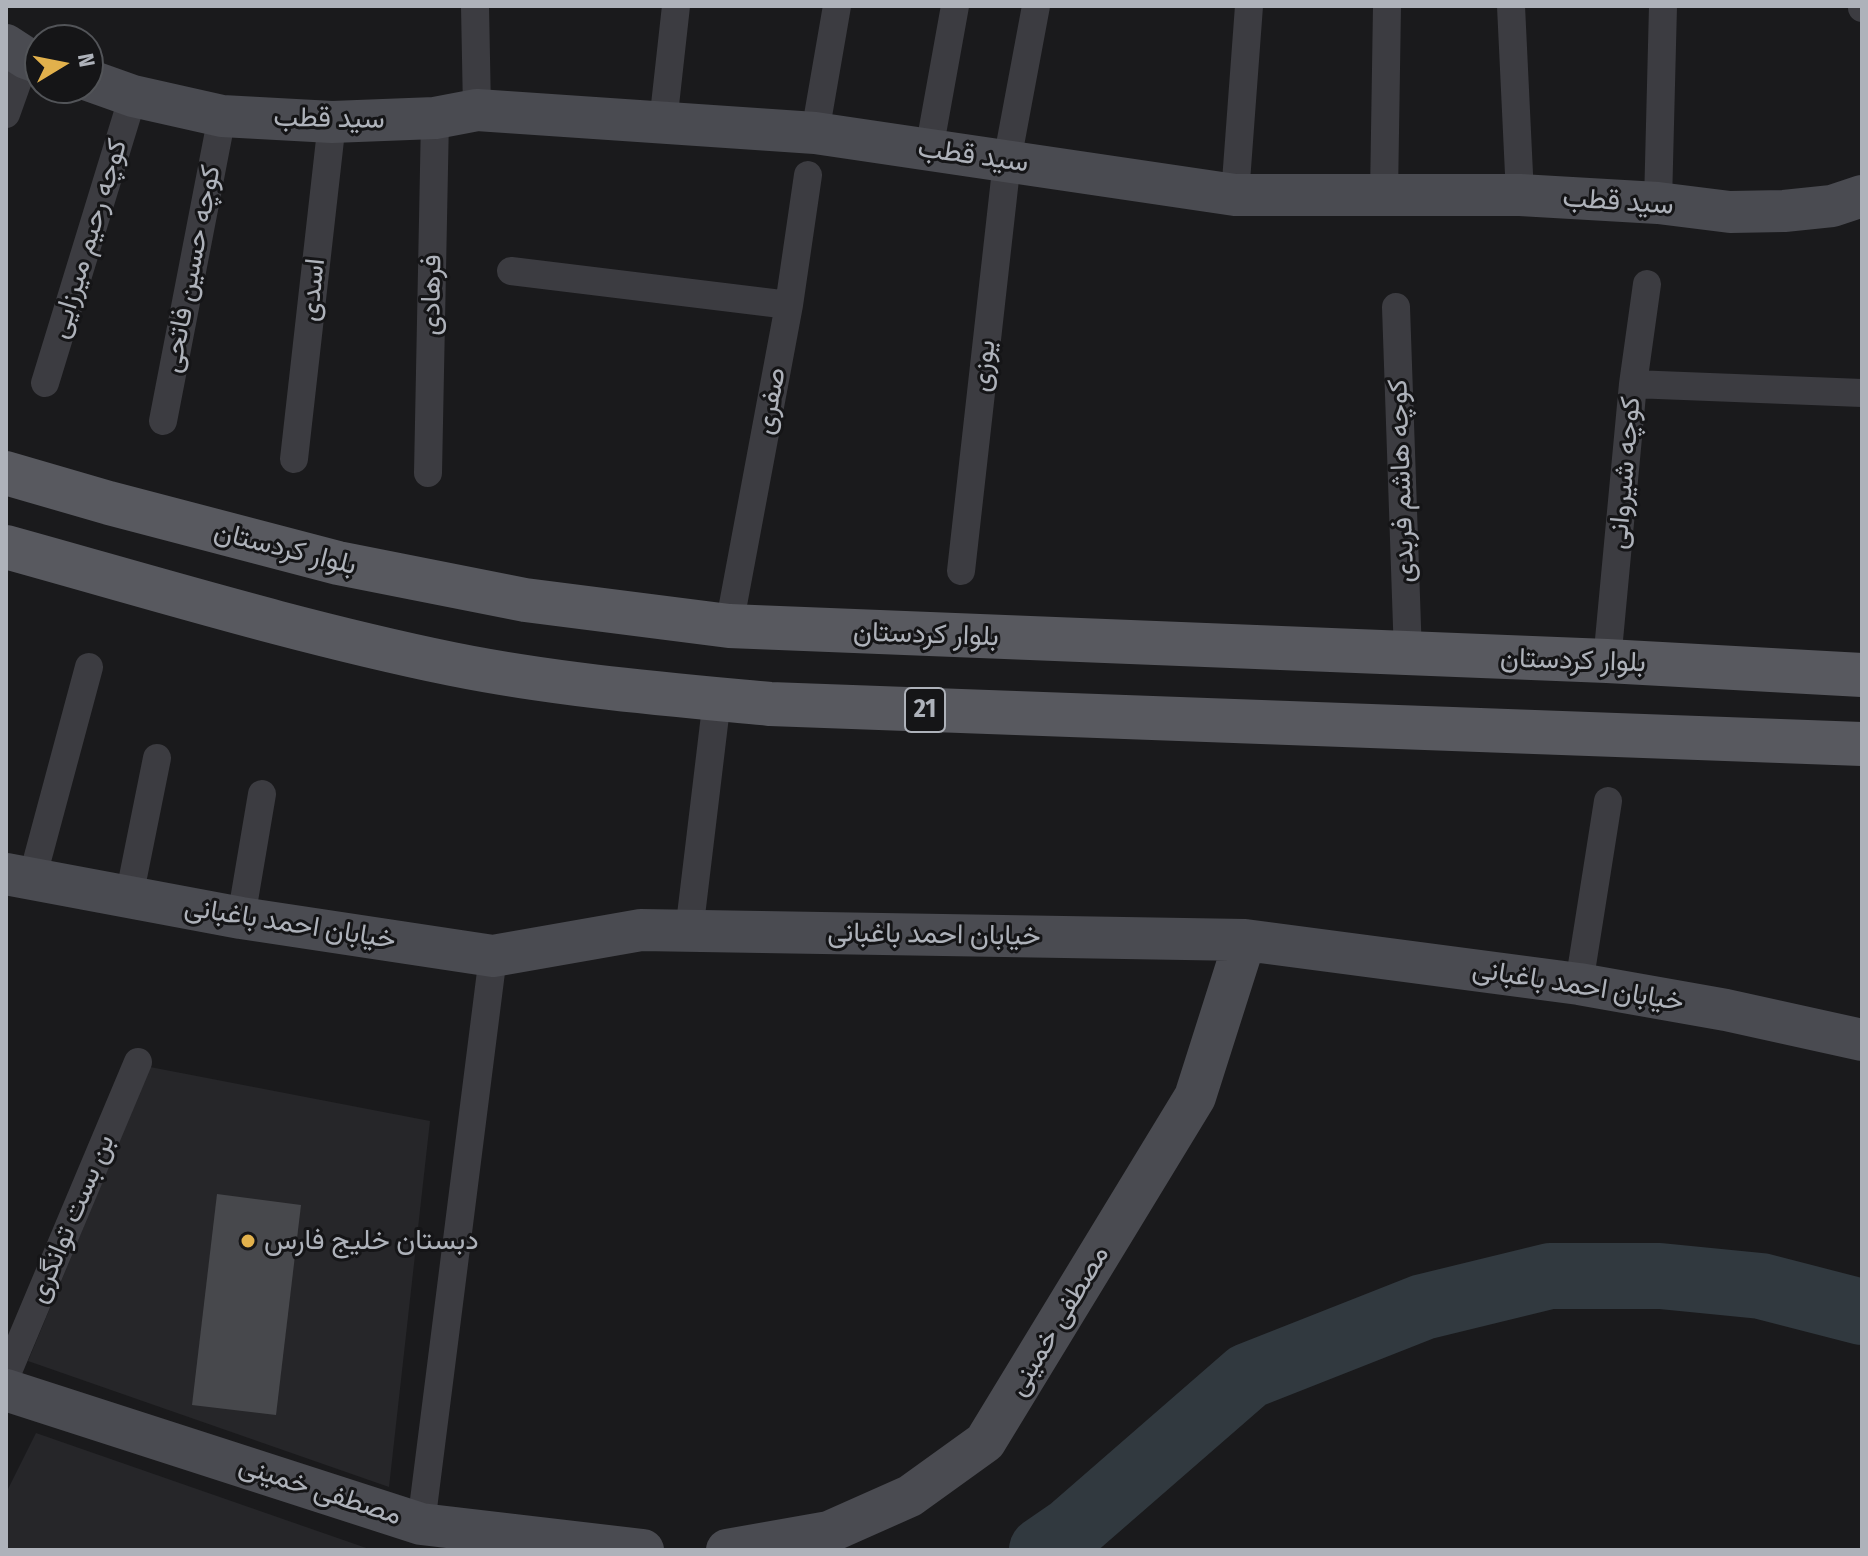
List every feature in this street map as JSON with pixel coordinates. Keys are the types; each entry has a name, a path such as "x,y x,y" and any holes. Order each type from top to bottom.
{"main road":[{"name":"بلوار کردستان","path":"6,473 338,563 525,600 729,626 1607,661 1862,675"},
{"name":"21","path":"6,547 316,632 453,664 614,689 770,704 1862,744"}],"street":[{"path":"475,6 477,110"},
{"path":"663,123 676,6"},
{"path":"815,133 837,6"},
{"path":"929,150 955,6"},
{"name":"یوزی","path":"961,571 1007,161 1036,6"},
{"path":"1235,195 1249,6"},
{"path":"1384,195 1387,6"},
{"path":"1511,6 1520,195"},
{"path":"1658,203 1663,6"},
{"path":"6,114 24,55"},
{"name":"سید قطب","path":"104,86 133,96 222,116 332,122 435,118 477,110 815,133 1235,195 1520,195 1658,203 1730,212 1832,206 1862,196"},
{"name":"کوچه رحیم میرزایی","path":"45,383 133,96"},
{"name":"کوچه حسین فاتحی","path":"163,421 222,116"},
{"name":"فرهادی","path":"428,473 435,118"},
{"name":"اسدی","path":"294,459 332,122"},
{"name":"صفری","path":"729,626 789,305 808,175"},
{"path":"511,271 789,305"},
{"name":"کوچه شیروانی","path":"1607,661 1633,384 1647,284"},
{"name":"کوچه هاشم فربدی","path":"1396,307 1408,655"},
{"path":"1633,384 1862,393"},
{"path":"14,878 89,667"},
{"path":"689,932 717,699"},
{"path":"129,897 157,758"},
{"path":"241,918 262,794"},
{"path":"1579,984 1608,801"},
{"name":"خیابان احمد باغبانی","path":"14,878 241,918 493,956 641,930 1245,940 1579,984 1726,1010 1862,1040"},
{"name":"مصطفی خمینی","path":"727,1550 829,1532 910,1496 985,1442 1195,1097 1245,940"},
{"path":"421,1524 493,956"},
{"name":"بن بست توانگری","path":"6,1376 138,1062"},
{"name":"مصطفی خمینی","path":"6,1390 421,1524 643,1550"}],"shaded area":[{"name":"دبستان خلیج فارس","path":"150,1067 430,1121 389,1487 28,1361"},
{"path":"36,1433 372,1550 6,1550 6,1493"}],"building":[{"path":"217,1194 301,1205 276,1415 192,1405"}],"waterway":[{"path":"1042,1550 1071,1530 1248,1376 1423,1307 1550,1276 1660,1276 1761,1286 1862,1312"}],"place":[{"name":"دبستان خلیج فارس","path":"248,1241"}]}
